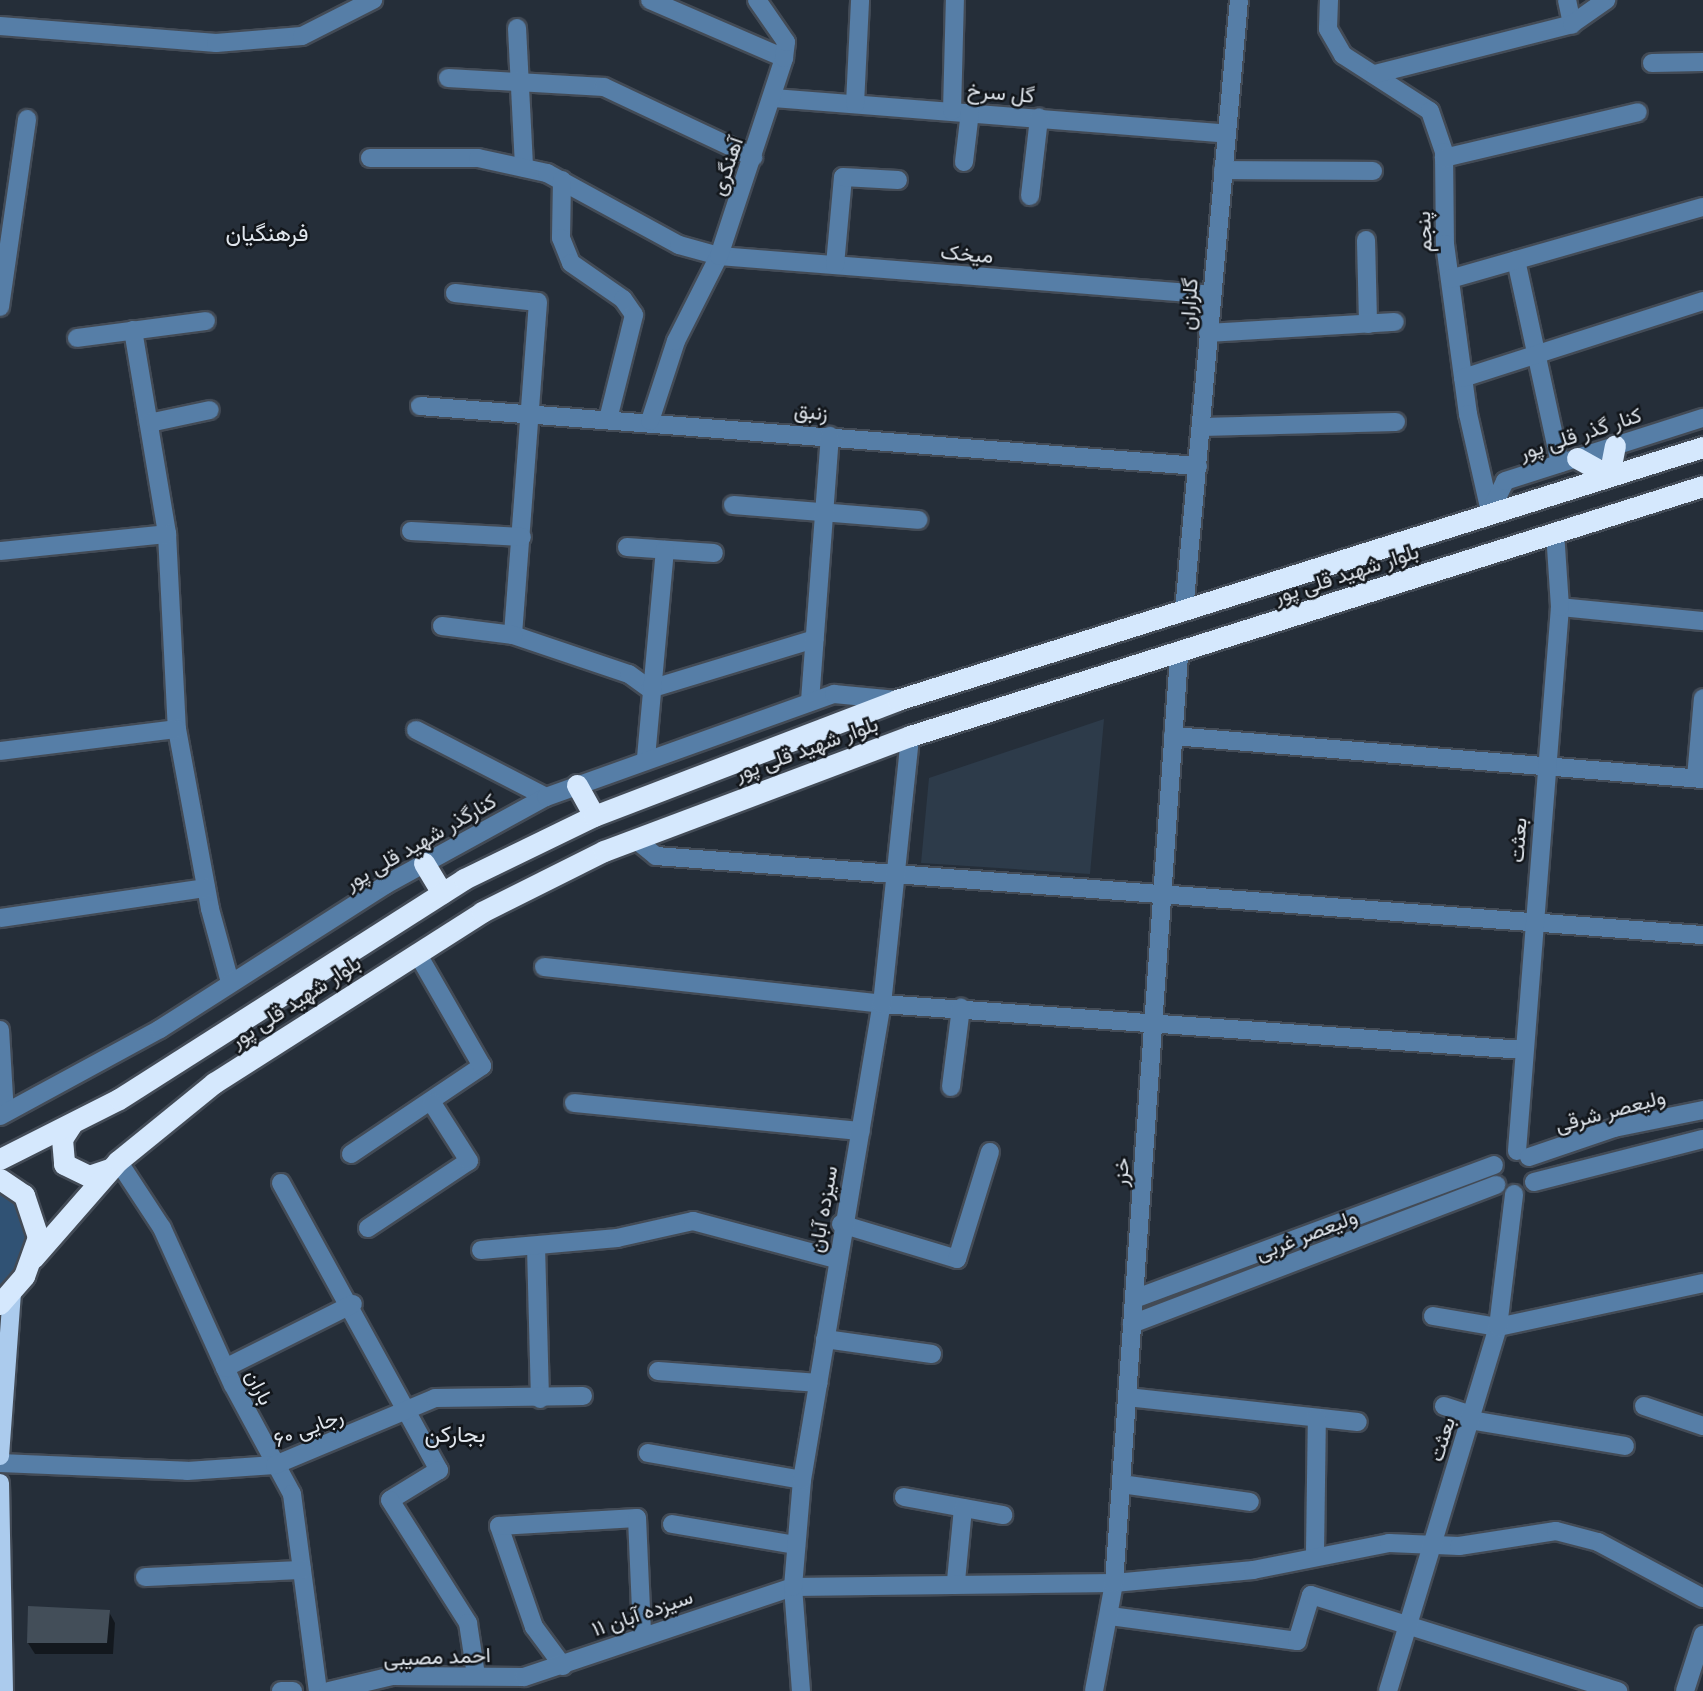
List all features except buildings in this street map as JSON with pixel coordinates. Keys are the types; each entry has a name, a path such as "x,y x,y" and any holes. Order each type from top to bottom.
{"highway":[{"path":"1569,461 1609,476 1615,446"},
{"name":"بلوار شهید قلی پور","path":"0,1159 71,1125 442,893 594,816 897,700 1703,447"},
{"name":"بلوار شهید قلی پور","path":"6,1297 33,1258 116,1162 214,1083 482,912 635,839 910,736 1179,655 1703,486"},
{"path":"577,785 594,816"},
{"path":"424,863 442,893"},
{"path":"71,1125 62,1139 64,1164 89,1176 116,1162"},
{"path":"0,1179 24,1195 34,1215 33,1258"}],"main road":[{"path":"0,1456 6,1297"},
{"path":"0,1483 4,1691"}],"street":[{"path":"0,26 216,43 302,36 373,0"},
{"path":"650,0 784,58 786,42 757,0"},
{"path":"855,104 860,0"},
{"path":"955,0 964,162"},
{"name":"گلزاران","path":"1184,611 1239,0"},
{"name":"پنجم","path":"1328,0 1328,30 1343,55 1430,111 1444,159 1450,279 1463,378 1490,512"},
{"path":"1567,0 1572,24"},
{"path":"1375,74 1572,24 1606,0"},
{"path":"517,28 524,168"},
{"name":"آهنگری","path":"650,421 676,341 719,256 784,58"},
{"path":"1652,63 1703,62"},
{"path":"447,78 521,79 604,87 753,157"},
{"name":"گل سرخ","path":"773,98 1226,134"},
{"path":"1444,159 1639,112"},
{"path":"1030,196 1039,118"},
{"path":"0,307 27,119"},
{"name":"میخک","path":"370,158 478,158 524,168 562,180 679,245 719,256 1211,295"},
{"path":"1223,170 1373,171"},
{"path":"835,265 843,177 898,180"},
{"path":"562,180 561,239 570,263 623,299 634,315 608,419"},
{"path":"1450,279 1703,207"},
{"path":"1366,240 1368,324"},
{"path":"1516,260 1534,354 1569,461"},
{"path":"456,293 538,302 533,415 513,635"},
{"path":"1463,378 1703,302"},
{"path":"78,338 206,321"},
{"path":"1208,333 1395,322"},
{"path":"134,330 167,534 177,729 206,888 230,982"},
{"name":"زنبق","path":"420,405 1198,466"},
{"path":"149,423 210,410"},
{"name":"کنار گذر قلی پور","path":"1490,512 1505,481 1703,418"},
{"path":"1201,427 1396,422"},
{"path":"810,701 830,436"},
{"path":"733,505 918,520"},
{"path":"411,531 522,537"},
{"name":"بعثت","path":"1534,1182 1523,1154 1522,1050 1560,607 1555,532"},
{"path":"0,551 167,534"},
{"path":"627,547 713,554"},
{"path":"646,758 650,689 665,550"},
{"path":"1560,607 1703,621"},
{"path":"442,626 513,635 629,674 650,689"},
{"path":"650,689 815,639"},
{"name":"خزر","path":"1094,1691 1114,1583 1179,655"},
{"name":"کنارگذر شهید قلی پور","path":"3,1115 160,1029 230,982 424,863 546,797 646,758 834,694 897,700"},
{"path":"1173,736 1546,762 1699,779 1703,698"},
{"path":"0,751 177,729"},
{"path":"416,730 508,772 546,797"},
{"name":"سیزده آبان","path":"801,1691 793,1587 802,1480 819,1383 841,1224 861,1131 882,1004 910,736"},
{"path":"635,839 656,856 1535,920 1703,935"},
{"path":"0,918 206,888"},
{"path":"351,1154 432,1103 482,1066 416,953"},
{"path":"544,967 882,1004 1154,1020 1522,1050"},
{"path":"951,1087 961,1008"},
{"path":"0,1030 3,1115"},
{"path":"368,1228 469,1161 432,1103"},
{"path":"574,1103 861,1131"},
{"name":"ولیعصر شرقی","path":"1494,1165 1614,1128 1703,1110"},
{"path":"1494,1165 1496,1185 1514,1194 1534,1182 1703,1139"},
{"path":"841,1224 957,1259 990,1152"},
{"name":"باران","path":"116,1162 162,1228 225,1368 292,1494 318,1691"},
{"name":"ولیعصر غربی","path":"1133,1299 1308,1229 1494,1165"},
{"path":"281,1183 353,1304 406,1412 439,1470 390,1500 468,1623 477,1675"},
{"name":"ولیعصر غربی","path":"1132,1324 1496,1185"},
{"name":"بعثت","path":"1388,1691 1498,1327 1514,1194"},
{"path":"481,1250 536,1246 693,1222 836,1259"},
{"path":"1308,1229 1319,1254"},
{"path":"536,1246 540,1399"},
{"path":"1433,1316 1498,1327 1703,1283"},
{"path":"225,1368 353,1304"},
{"path":"825,1339 932,1354"},
{"path":"658,1371 819,1383"},
{"name":"رجایی ۶۰","path":"0,1463 187,1471 275,1465 435,1398 540,1399 583,1396"},
{"path":"1127,1397 1358,1422"},
{"path":"1444,1406 1471,1418 1625,1446"},
{"path":"1644,1406 1703,1426"},
{"path":"1315,1553 1317,1418"},
{"path":"648,1453 802,1480"},
{"path":"1121,1484 1250,1502"},
{"path":"904,1497 1003,1515"},
{"path":"956,1581 963,1508"},
{"path":"563,1666 534,1627 499,1526 637,1518 642,1633"},
{"path":"672,1524 796,1545"},
{"name":"سیزده آبان ۱۱","path":"509,1684 563,1666 642,1633 793,1587 956,1581 1114,1583 1253,1570 1315,1553 1434,1544 1459,1546 1556,1531 1598,1542 1703,1598"},
{"path":"145,1577 302,1570"},
{"path":"1110,1616 1297,1642 1311,1595 1618,1691"},
{"path":"1685,1691 1703,1635"},
{"name":"احمد مصیبی","path":"329,1691 477,1675 509,1684"},
{"path":"281,1691 293,1691"}],"shaded area":[{"path":"1104,719 1090,874 921,863 929,778"},
{"path":"0,1190 20,1206 27,1228 22,1261 0,1289"}],"district":[{"name":"فرهنگیان","path":"267,233"},
{"name":"بجارکن","path":"455,1434"}]}
